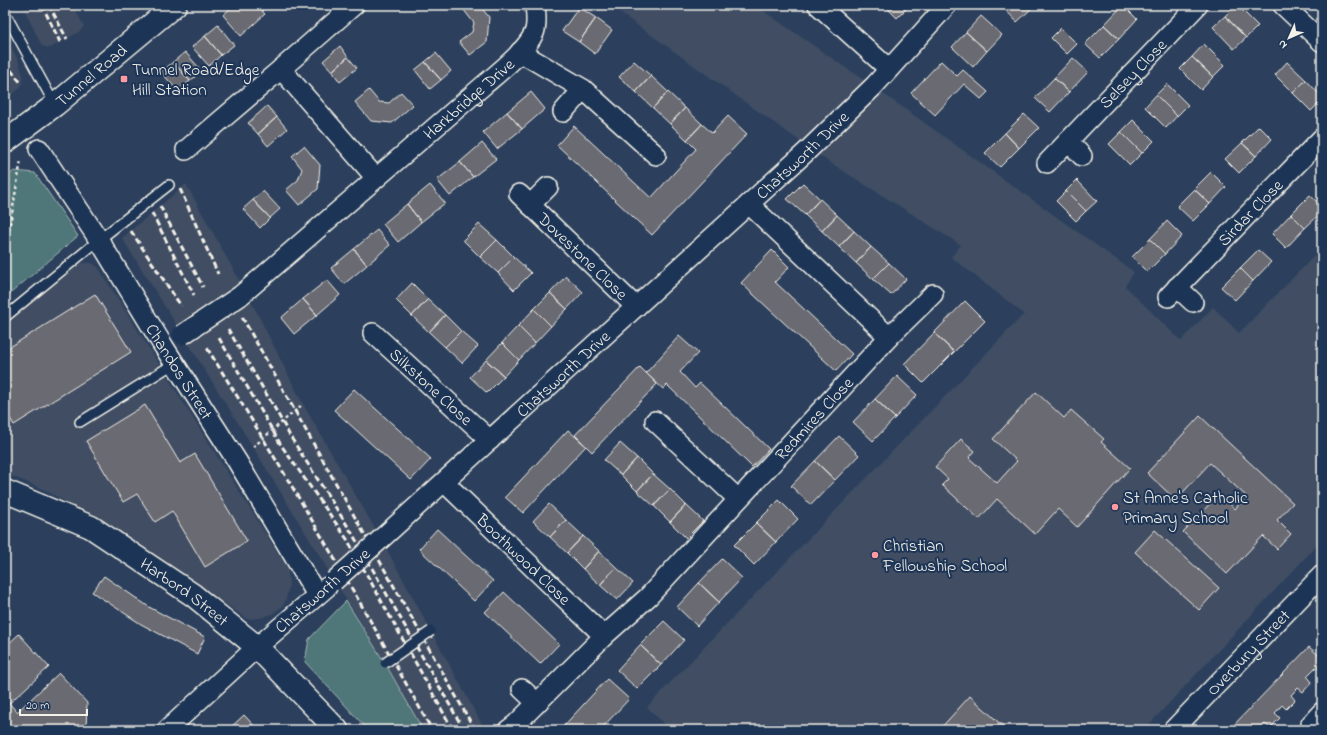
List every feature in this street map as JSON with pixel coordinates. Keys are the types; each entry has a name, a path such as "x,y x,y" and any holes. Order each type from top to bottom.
{"street":[{"name":"Tunnel Road","path":"5,142 55,105 175,5"},
{"path":"186,150 354,5"},
{"name":"Harkbridge Drive","path":"164,347 245,292 520,52 534,32 536,12 535,5"},
{"path":"818,5 889,69"},
{"name":"Chatsworth Drive","path":"168,730 257,647 381,539 806,152 874,86 948,5"},
{"name":"Selsey Close","path":"1047,163 1198,5"},
{"path":"1283,5 1322,42"},
{"path":"520,52 583,89 656,155"},
{"path":"281,69 376,178"},
{"path":"563,112 583,89"},
{"name":"Sirdar Close","path":"1193,302 1173,292 1322,138"},
{"path":"1068,141 1082,156"},
{"name":"Chandos Street","path":"39,149 99,240 318,595"},
{"name":"Dovestone Close","path":"548,187 524,200 636,307"},
{"path":"749,204 889,337"},
{"name":"Redmires Close","path":"604,636 648,597 889,337 933,294"},
{"name":"Silkstone Close","path":"373,333 490,440"},
{"path":"656,421 738,499"},
{"name":"Boothwood Close","path":"444,482 604,636"},
{"name":"Harbord Street","path":"5,492 91,527 193,596 257,647 337,730"},
{"name":"Overbury Street","path":"1173,730 1322,575"},
{"path":"512,727 604,636"},
{"path":"522,689 537,702"},
{"path":"1318,730 1312,724 1322,712"}],"lane":[{"path":"5,13 55,105"},
{"path":"5,317 169,185"},
{"path":"80,422 175,363"},
{"path":"385,663 431,631"}],"path":[{"path":"5,254 27,125"},
{"path":"253,447 303,404"}],"shaded area":[{"path":"22,5 73,5 84,26 79,32 50,48 42,46"},
{"path":"609,5 755,5 891,99 1134,272 1125,286 1181,341 1213,307 1239,333 1322,249 1322,540 1144,730 670,730 647,707 1024,314 951,257 961,245 829,162"},
{"path":"5,36 18,60 23,75 20,88 5,100"},
{"path":"186,184 254,307 303,404 381,539 485,730 423,730 385,663 253,447 122,238"},
{"path":"92,263 98,267 288,569 289,586 286,599 283,606 272,614 260,618 247,619 152,553 45,490 5,473 5,325 77,264"}],"green space":[{"path":"14,171 35,173 78,236 5,298 5,178"},
{"path":"346,601 385,663 423,730 368,730 305,662 309,639"}],"building":[{"path":"234,5 268,5 262,11 265,14 241,36 223,15"},
{"path":"468,5 479,5 489,17 487,42 470,55 459,42 472,32 474,23 463,9"},
{"path":"884,5 910,5 897,18"},
{"path":"1001,5 1031,5 1033,7 1017,22"},
{"path":"1123,5 1137,19 1119,39 1104,25"},
{"path":"1236,5 1258,26 1246,38 1225,16"},
{"path":"579,7 596,18 579,42 562,31"},
{"path":"981,16 1002,35 987,51 966,32"},
{"path":"1225,16 1246,38 1234,49 1213,27"},
{"path":"596,18 612,30 595,54 579,42"},
{"path":"218,25 234,45 221,55 205,36"},
{"path":"1104,25 1119,39 1100,58 1085,44"},
{"path":"1061,28 1077,44 1067,54 1051,38"},
{"path":"966,32 987,51 973,67 952,47"},
{"path":"205,36 221,55 209,66 192,47"},
{"path":"1204,44 1225,65 1213,77 1192,57"},
{"path":"340,46 348,57 332,71 323,61"},
{"path":"185,52 202,71 190,81 173,62"},
{"path":"436,53 451,71 441,80 425,62"},
{"path":"348,57 357,68 340,82 332,71"},
{"path":"1192,57 1213,77 1201,90 1180,69"},
{"path":"1073,58 1088,72 1069,92 1054,78"},
{"path":"634,61 651,76 636,92 619,77"},
{"path":"941,61 957,76 963,70 988,92 981,99 964,84 935,115 911,93"},
{"path":"173,62 190,81 178,91 161,72"},
{"path":"425,62 441,80 430,89 415,70"},
{"path":"1287,62 1306,80 1293,93 1275,75"},
{"path":"651,76 668,92 653,108 636,92"},
{"path":"1054,78 1069,92 1050,112 1035,98"},
{"path":"1306,80 1322,97 1322,100 1311,111 1293,93"},
{"path":"1167,84 1188,105 1177,116 1156,95"},
{"path":"369,90 379,102 389,103 401,92 413,105 392,123 371,121 355,102"},
{"path":"531,92 545,109 522,129 507,112"},
{"path":"668,92 685,108 670,124 653,108"},
{"path":"1156,95 1177,116 1166,128 1145,107"},
{"path":"267,106 277,117 258,134 248,123"},
{"path":"685,108 702,124 687,140 670,124"},
{"path":"507,112 522,129 497,149 483,132"},
{"path":"1024,114 1039,128 1019,148 1005,133"},
{"path":"728,116 747,134 652,235 557,145 574,126 651,198 696,149 687,140 702,124 712,133"},
{"path":"277,117 287,129 268,146 258,134"},
{"path":"1133,120 1154,141 1142,153 1121,132"},
{"path":"1259,126 1272,139 1256,156 1242,143"},
{"path":"1121,132 1142,153 1130,165 1109,144"},
{"path":"1005,133 1019,148 1000,167 985,153"},
{"path":"482,143 496,159 473,177 460,162"},
{"path":"1242,143 1256,156 1239,173 1225,159"},
{"path":"304,146 320,165 318,189 299,205 286,190 298,180 302,169 292,156"},
{"path":"460,162 473,177 450,196 437,180"},
{"path":"1211,172 1226,187 1210,204 1194,189"},
{"path":"1077,180 1097,201 1086,211 1066,191"},
{"path":"803,183 820,199 805,215 787,199"},
{"path":"430,185 445,203 421,222 407,204"},
{"path":"1194,189 1210,204 1193,221 1177,206"},
{"path":"263,191 280,209 270,218 253,200"},
{"path":"1066,191 1086,211 1076,221 1056,201"},
{"path":"1310,195 1322,207 1322,212 1305,228 1291,214"},
{"path":"820,199 837,215 822,231 805,215"},
{"path":"253,200 270,218 260,228 243,209"},
{"path":"407,204 421,222 398,242 383,224"},
{"path":"1291,214 1305,228 1286,248 1272,234"},
{"path":"837,215 854,231 839,247 822,231"},
{"path":"1167,221 1182,236 1165,254 1150,239"},
{"path":"479,224 497,240 480,257 463,240"},
{"path":"377,230 390,245 367,265 354,249"},
{"path":"854,231 871,247 856,263 839,247"},
{"path":"1150,239 1165,254 1147,272 1132,257"},
{"path":"497,240 514,257 498,273 480,257"},
{"path":"871,247 889,263 873,279 856,263"},
{"path":"354,249 367,265 344,284 331,268"},
{"path":"772,250 789,267 775,282 852,354 836,371 741,283"},
{"path":"1258,250 1271,262 1253,281 1240,268"},
{"path":"514,257 531,273 514,290 498,273"},
{"path":"889,263 906,279 891,295 873,279"},
{"path":"1240,268 1253,281 1235,300 1221,287"},
{"path":"566,276 583,292 567,309 550,293"},
{"path":"327,280 340,295 317,315 303,299"},
{"path":"412,283 428,299 412,316 396,300"},
{"path":"550,293 567,309 551,326 534,309"},
{"path":"95,294 131,352 14,425 5,410 5,350"},
{"path":"303,299 317,315 294,334 281,318"},
{"path":"428,299 445,315 429,332 412,316"},
{"path":"965,301 985,321 954,352 934,333"},
{"path":"534,309 551,326 535,343 518,326"},
{"path":"445,315 461,331 445,347 429,332"},
{"path":"518,326 535,343 519,360 502,343"},
{"path":"461,331 478,346 462,363 445,347"},
{"path":"934,333 954,352 923,383 904,364"},
{"path":"679,336 698,353 680,372 695,388 700,383 769,449 752,467 667,385 663,389 646,373"},
{"path":"502,343 519,360 504,376 486,360"},
{"path":"486,360 504,376 487,393 470,377"},
{"path":"640,367 657,384 592,452 575,435"},
{"path":"897,376 917,395 895,418 875,399"},
{"path":"354,389 431,459 411,480 334,410"},
{"path":"1036,392 1064,418 1071,410 1104,439 1101,442 1130,468 1077,527 1058,509 1035,534 997,499 979,519 942,485 948,479 935,467 961,439 975,451 969,458 997,483 1017,461 993,439"},
{"path":"875,399 895,418 873,441 853,422"},
{"path":"145,405 180,463 195,454 247,541 205,567 172,511 155,522 137,494 123,502 86,441"},
{"path":"1200,416 1293,503 1277,520 1291,534 1277,549 1263,536 1227,574 1183,532 1219,494 1235,509 1246,496 1210,463 1176,500 1147,473"},
{"path":"568,430 586,446 523,513 505,497"},
{"path":"839,436 859,455 835,480 815,461"},
{"path":"620,443 637,458 621,475 604,460"},
{"path":"637,458 653,474 637,491 621,475"},
{"path":"815,461 835,480 811,505 791,486"},
{"path":"653,474 670,489 654,506 637,491"},
{"path":"670,489 686,505 670,522 654,506"},
{"path":"779,500 798,519 776,542 756,523"},
{"path":"549,504 566,520 550,537 533,521"},
{"path":"686,505 703,521 686,538 670,522"},
{"path":"566,520 583,536 567,553 550,537"},
{"path":"756,523 776,542 754,565 734,545"},
{"path":"437,529 493,581 474,601 419,549"},
{"path":"1155,530 1219,588 1199,610 1135,552"},
{"path":"583,536 599,551 583,569 567,553"},
{"path":"599,551 616,567 600,585 583,569"},
{"path":"722,559 742,578 719,602 699,583"},
{"path":"616,567 633,583 617,600 600,585"},
{"path":"104,576 149,607 205,637 197,654 141,624 92,592"},
{"path":"699,583 719,602 697,626 677,607"},
{"path":"504,592 559,644 540,664 485,612"},
{"path":"664,621 684,640 661,665 640,645"},
{"path":"19,634 49,667 5,707 5,647"},
{"path":"640,645 661,665 637,689 617,670"},
{"path":"1309,647 1322,658 1322,670 1321,672 1316,667 1307,676 1312,682 1303,692 1298,688 1291,695 1295,700 1286,709 1282,705 1275,713 1280,718 1270,728 1265,724 1259,730 1229,730"},
{"path":"59,673 87,703 86,728 84,730 5,730 5,707 9,703 17,712"},
{"path":"607,679 629,699 600,730 560,730"},
{"path":"970,696 1007,730 939,730"},
{"path":"244,715 258,730 228,730"}],"railway":[{"path":"42,5 60,42"},
{"path":"49,5 67,39"},
{"path":"5,63 22,84"},
{"path":"180,189 218,274"},
{"path":"160,206 203,287"},
{"path":"152,213 194,295"},
{"path":"131,231 181,306"},
{"path":"242,317 475,730"},
{"path":"228,329 290,436 352,533 464,730"},
{"path":"219,338 281,445 347,539 453,730"},
{"path":"207,348 265,442 378,633 432,730"}],"place":[{"name":"Tunnel Road/Edge Hill Station","path":"124,79"},
{"name":"St Anne's Catholic Primary School","path":"1115,507"},
{"name":"Christian Fellowship School","path":"875,555"}]}
